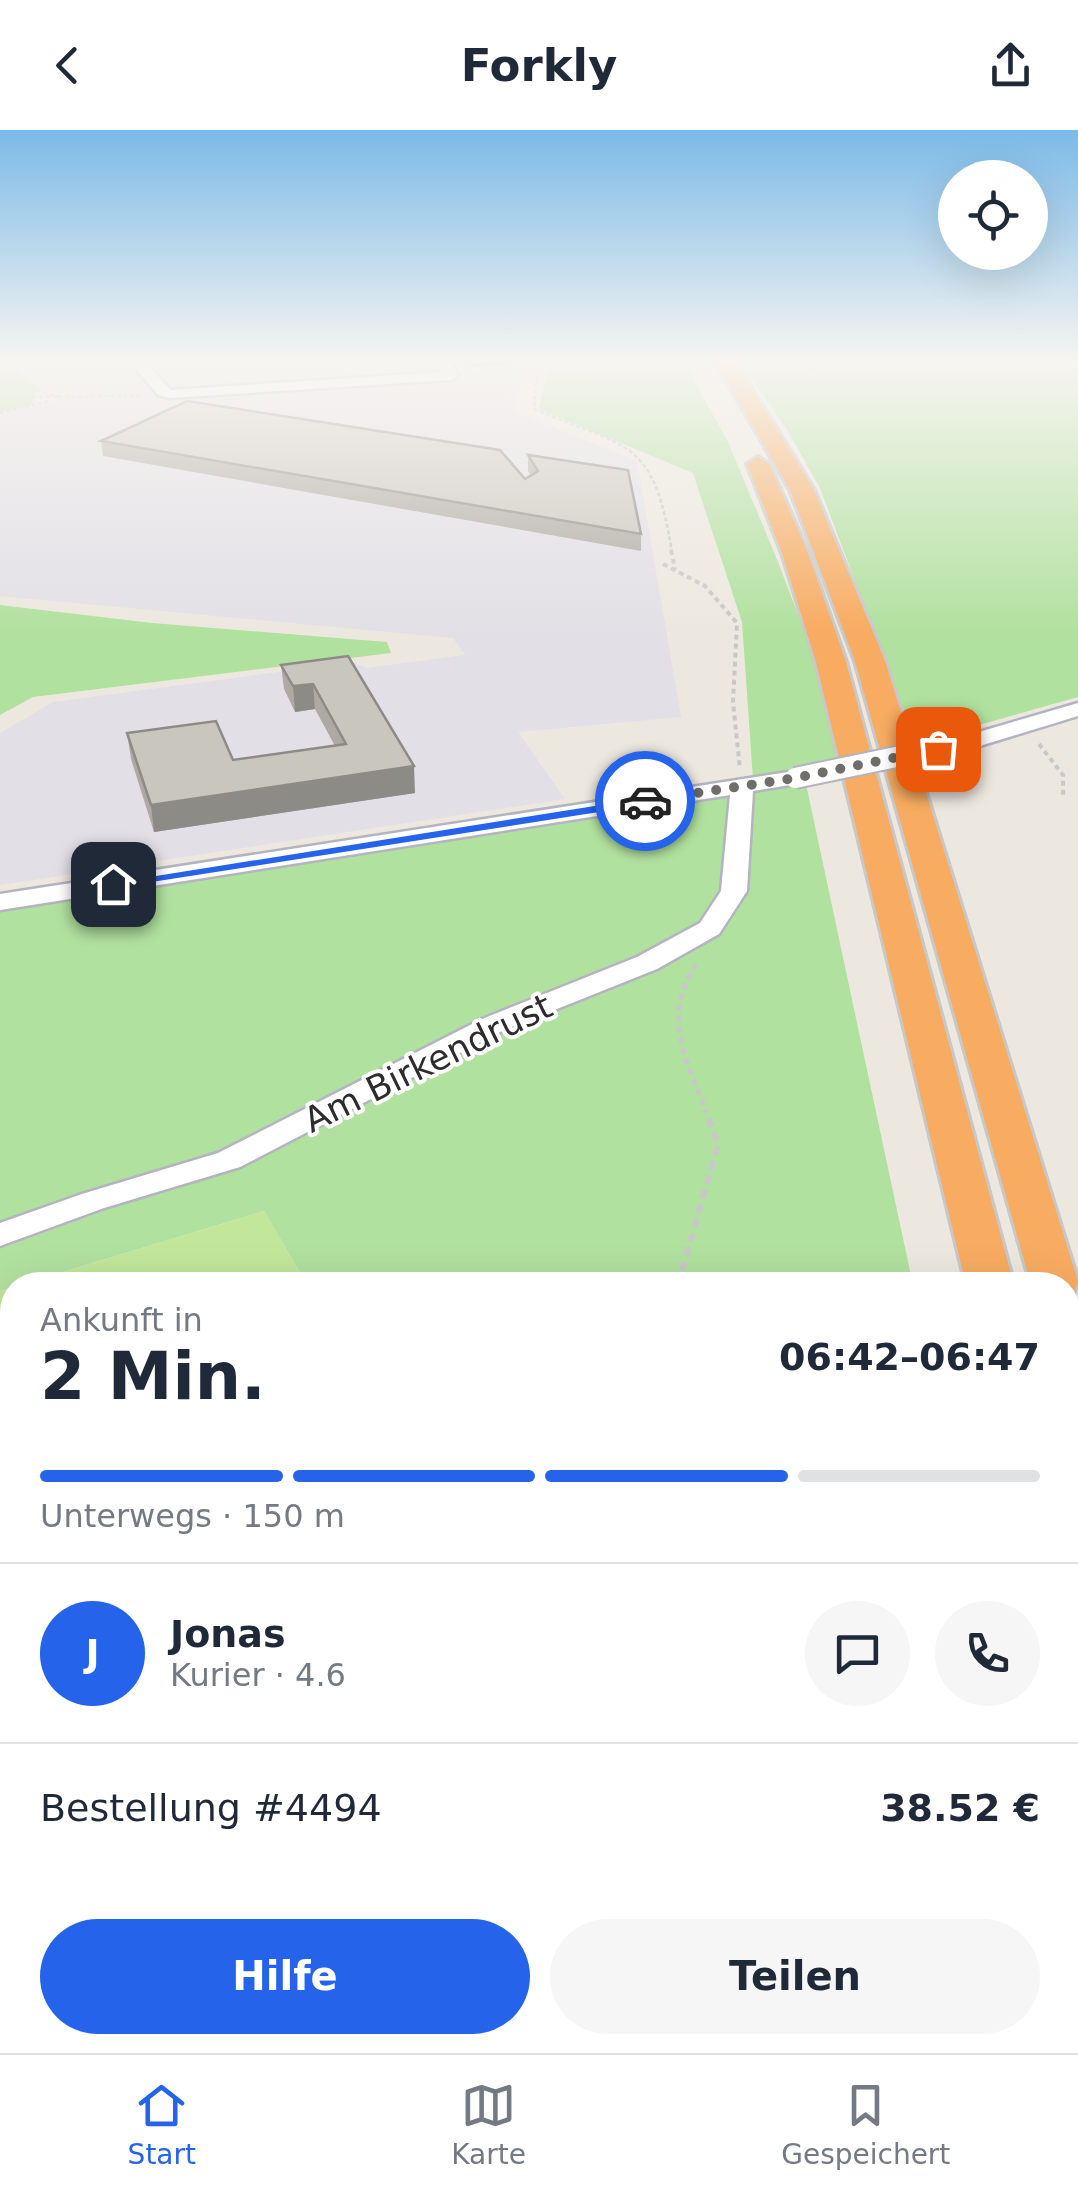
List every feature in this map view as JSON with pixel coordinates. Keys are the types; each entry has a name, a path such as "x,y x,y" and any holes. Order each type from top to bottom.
{"highway":[{"path":"753,453 775,500 825,644 987,1272"},
{"path":"777,453 802,490 870,662 1051,1272"}],"street":[{"path":"0,902 795,778 973,741 1078,709"},
{"path":"710,928 734,891 742,786"},
{"name":"Am Birkendrust","path":"0,1234 229,1160 492,1025 646,962 710,928"}],"path":[{"path":"636,453 658,491 675,569"},
{"path":"663,564 705,586 737,623 732,702 742,786"},
{"path":"1029,735 1057,766 1064,796"},
{"path":"682,1272 718,1144 676,1031 680,989 694,969 710,928"}],"shaded area":[{"path":"0,453 617,453 637,461 681,717 518,732 565,799 0,885 0,733 53,702 353,662 367,668 465,655 453,638 0,596"}],"green space":[{"path":"644,453 732,453 817,664 839,764 753,779 742,622 693,473"},
{"path":"800,453 1078,453 1078,697 916,743 820,488"},
{"path":"0,605 152,623 387,642 391,653 33,697 0,715"},
{"path":"806,784 910,1272 299,1272 264,1211 63,1272 0,1272 0,908 734,792 727,891 704,927 588,988 595,992 663,965 713,931 740,892 742,846 753,791"},
{"path":"264,1211 299,1272 63,1272"}],"building":[{"path":"169,453 502,453 525,479 538,471 528,455 628,470 641,534"},
{"path":"348,656 414,766 151,805 127,733 216,721 233,760 346,744 313,684 293,686 281,665"}],"way so far":[{"path":"645,801 795,778 938,749"}],"route":[{"path":"113,884 645,801"}]}
